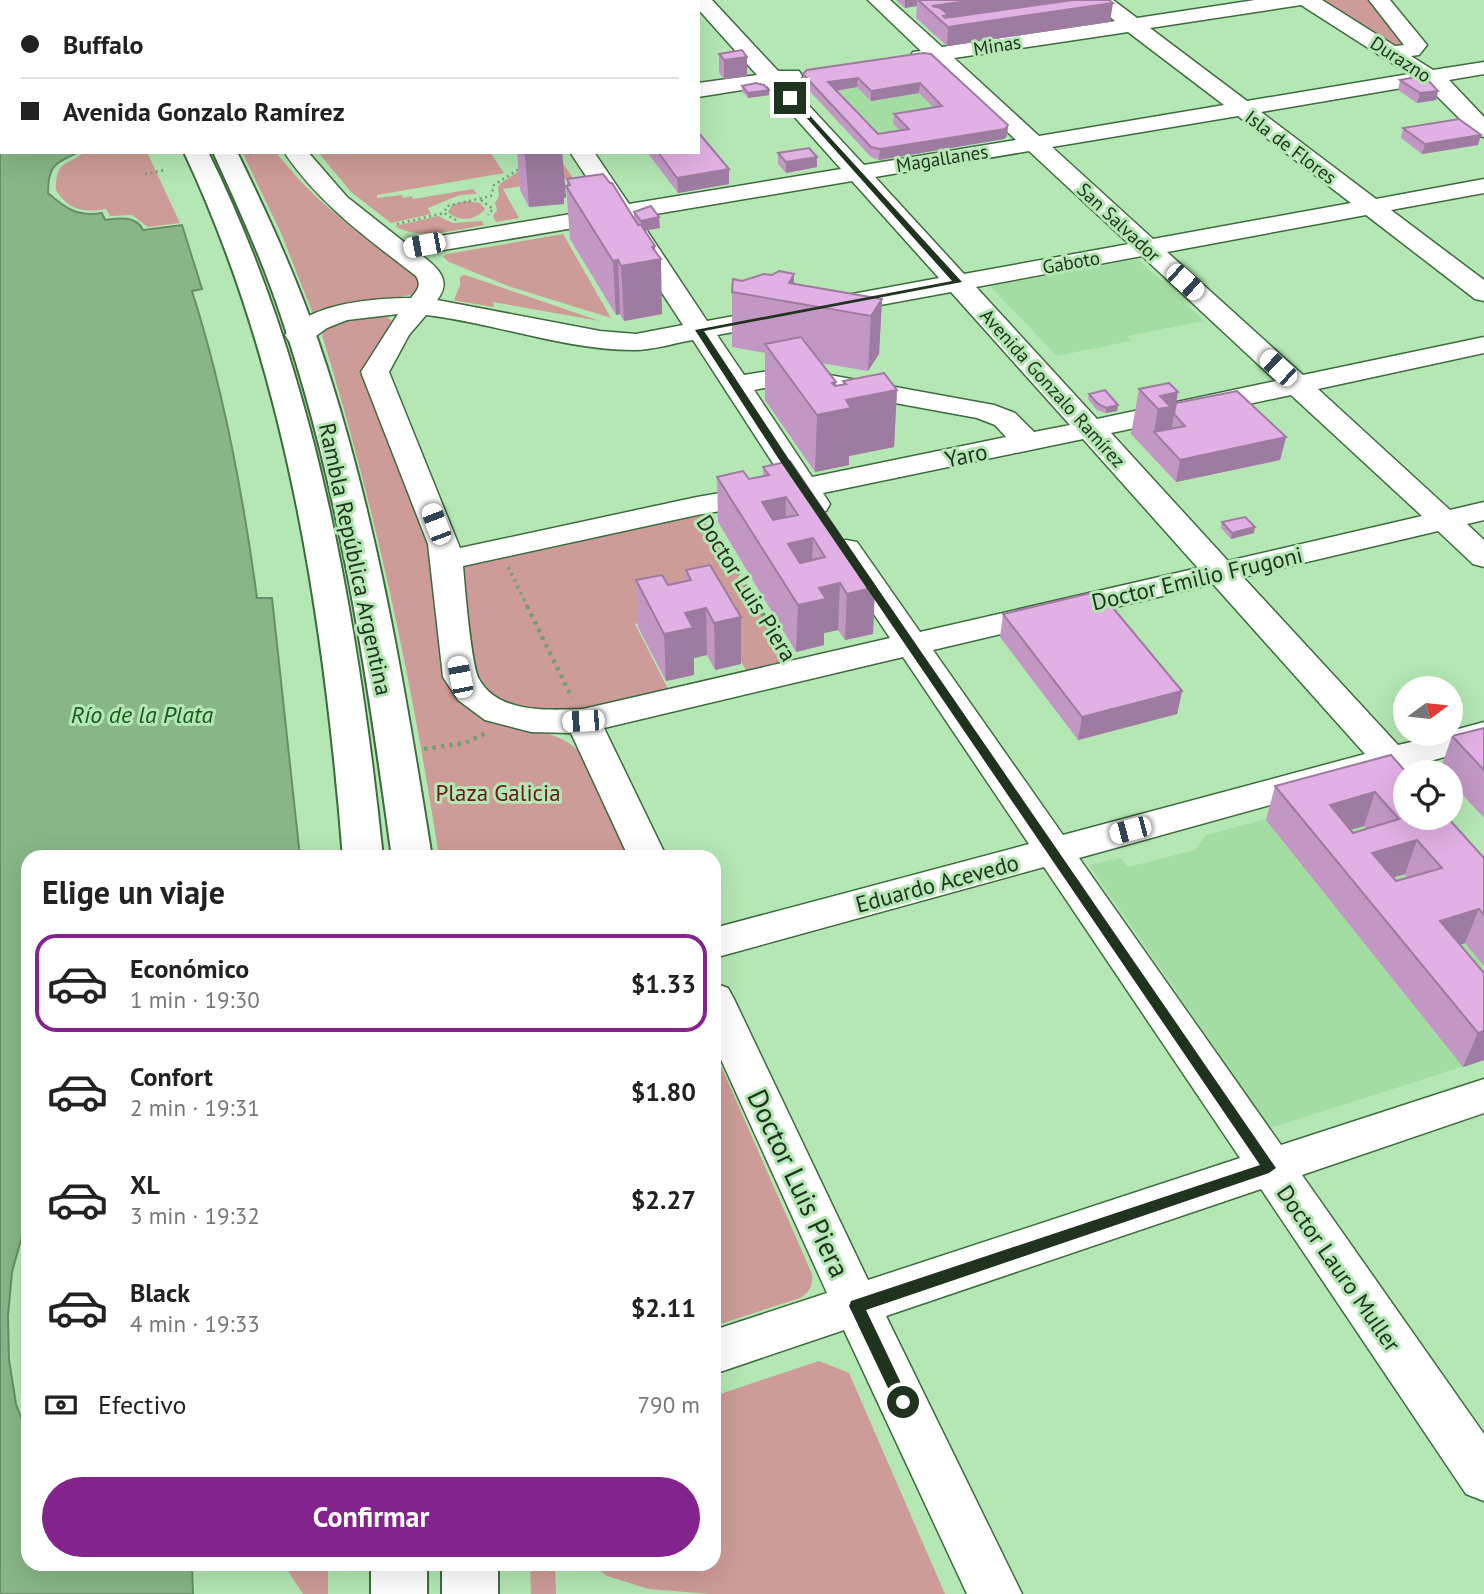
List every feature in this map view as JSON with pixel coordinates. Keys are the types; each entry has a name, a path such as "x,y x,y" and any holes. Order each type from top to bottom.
{"main road":[{"name":"Rambla República Argentina","path":"197,154 260,308 310,493 341,655 355,760 362,850"},
{"name":"Rambla República Argentina","path":"226,154 262,235 299,335 346,491 397,754 411,850"},
{"path":"398,1571 399,1594"},
{"path":"470,1571 470,1594"}],"street":[{"name":"Avenida Gonzalo Ramírez","path":"701,0 1393,762"},
{"name":"Isla de Flores","path":"1100,0 1484,293"},
{"name":"Minas","path":"896,60 1295,0"},
{"name":"Durazno","path":"1308,0 1441,85 1484,130"},
{"path":"1381,2 1416,45 1411,50 1391,53"},
{"name":"San Salvador","path":"897,9 937,54 1484,557"},
{"name":"Magallanes","path":"400,250 1484,68"},
{"path":"700,90 814,73"},
{"path":"298,154 316,178 374,231 426,271 432,281 432,289 397,333 374,372 444,544 460,677 467,690 483,704 505,716 528,721 583,721 644,850"},
{"name":"Doctor Lauro Muller","path":"583,154 803,488 1484,1477"},
{"name":"Gaboto","path":"299,335 321,320 347,312 422,304 618,341 636,342 1484,186"},
{"name":"Yaro","path":"448,560 1091,429 1484,345"},
{"path":"735,385 794,377 984,411 1005,419 1027,442"},
{"name":"Doctor Emilio Frugoni","path":"583,721 1484,511"},
{"name":"Eduardo Acevedo","path":"1418,760 1484,734"},
{"name":"Eduardo Acevedo","path":"721,941 1051,851 1393,769"},
{"name":"Doctor Luis Piera","path":"721,1014 995,1594"},
{"path":"721,1350 1484,1096"}],"path":[{"path":"444,213 451,202 481,200 491,196 494,185 522,167"},
{"path":"145,174 165,170"},
{"path":"481,200 493,209 481,219"},
{"path":"374,231 444,213 458,220"},
{"name":"Doctor Luis Piera","path":"711,505 797,670"},
{"path":"499,549 583,721"},
{"path":"397,754 464,743 491,730 505,716"}],"shaded area":[{"path":"922,63 1007,136 1004,139 879,160 871,157 803,84 806,80"},
{"path":"1138,259 1204,321 1127,336 1131,341 1057,356 990,286"},
{"path":"1379,789 1393,805 1393,830 1415,830 1484,908 1484,1060 1270,1128 1089,865 1121,858 1128,867 1195,850 1206,835"}],"green space":[{"path":"1325,0 1372,0 1409,43 1398,49"},
{"path":"148,154 180,223 148,227 132,215 110,216 106,209 91,211 71,206 56,190 56,180 60,168 78,156"},
{"path":"243,154 278,154 326,206 424,279 415,294 313,314 281,233"},
{"path":"320,154 491,154 504,173 377,195 377,198 402,195 403,198 412,196 413,199 473,189 477,194 460,195 428,208 431,214 391,223 351,192"},
{"path":"546,154 556,154 573,178 503,189 519,218 496,222 493,216 497,210 495,203 501,183"},
{"path":"466,201 480,203 485,209 477,216 467,219 448,212 452,205"},
{"path":"438,216 453,223 482,221 484,225 426,234 395,226"},
{"path":"563,234 611,318 508,286 449,262 443,257 447,254"},
{"path":"464,275 600,321 493,302 494,307 454,300 460,277"},
{"name":"Plaza Galicia","path":"385,315 394,323 373,357 411,487 490,720 562,739 583,755 624,850 438,850 417,725 390,594 359,464 322,335 333,324 359,317"},
{"path":"700,514 789,660 746,670 709,607 635,624 668,689 554,716 536,717 476,691 458,565"},
{"path":"721,1066 812,1274 808,1291 800,1298 721,1324"},
{"path":"819,1361 849,1373 945,1594 710,1594 649,1589 607,1576 600,1571 721,1571 721,1394"},
{"path":"288,1571 328,1571 328,1594 303,1594"},
{"path":"530,1571 555,1571 556,1594 531,1594"}],"water":[{"name":"Río de la Plata","path":"0,154 75,154 55,165 50,175 48,193 61,203 79,213 102,213 105,220 132,220 143,230 182,225 202,289 192,291 214,367 231,443 257,598 272,598 299,850 21,850 21,1239 12,1272 8,1316 9,1360 16,1404 21,1417 21,1571 192,1571 193,1594 0,1594"}],"building":[{"path":"918,0 975,0 932,6 949,15 943,16 945,18 1073,0 1109,0 1113,3 948,27"},
{"path":"742,50 747,57 724,60 719,54"},
{"path":"931,54 1008,125 1005,129 880,149 871,147 803,74 807,70","holes":["858,78 871,91 920,83 942,106 894,114 909,129 878,134 828,82"]},
{"path":"1416,77 1427,79 1438,91 1420,93 1400,80"},
{"path":"756,83 769,90 748,93 742,86"},
{"path":"1459,119 1481,135 1425,144 1403,128"},
{"path":"700,134 729,169 677,178 659,154 700,154"},
{"path":"809,148 817,157 786,162 778,153"},
{"path":"603,174 612,183 638,225 641,225 661,259 621,266 618,260 613,261 566,186 570,185 567,179"},
{"path":"651,206 659,217 641,221 634,212"},
{"path":"779,271 794,274 789,283 882,299 871,316 732,292 733,279 742,281"},
{"path":"801,337 836,382 832,383 835,386 846,384 843,381 884,373 897,390 846,400 851,408 817,415 765,344"},
{"path":"1169,383 1178,392 1160,396 1171,407 1158,409 1139,389"},
{"path":"1105,390 1118,405 1106,408 1089,394"},
{"path":"1237,391 1286,437 1180,460 1154,432 1185,426 1174,414 1176,403"},
{"path":"790,461 875,587 847,594 840,583 819,588 826,599 798,605 717,477 743,471 749,479 769,475 763,467","holes":["786,497 798,515 773,520 762,502","813,538 825,557 800,563 788,544"]},
{"path":"1245,517 1255,527 1232,533 1222,522"},
{"path":"710,565 741,617 714,623 706,608 685,613 693,628 664,634 636,580 662,575 668,585 691,580 686,570"},
{"path":"1099,591 1182,691 1082,717 1003,614"},
{"path":"1484,728 1484,770 1461,746 1463,733"},
{"path":"1391,755 1395,760 1393,760 1393,812 1375,792 1330,805 1353,833 1393,821 1393,830 1459,830 1484,858 1484,915 1479,909 1440,921 1484,973 1484,1031 1478,1033 1275,786","holes":["1417,840 1442,868 1396,881 1372,853"]}],"route":[{"path":"790,98 958,282 699,330 783,458 1269,1168 857,1306 903,1402"}]}
